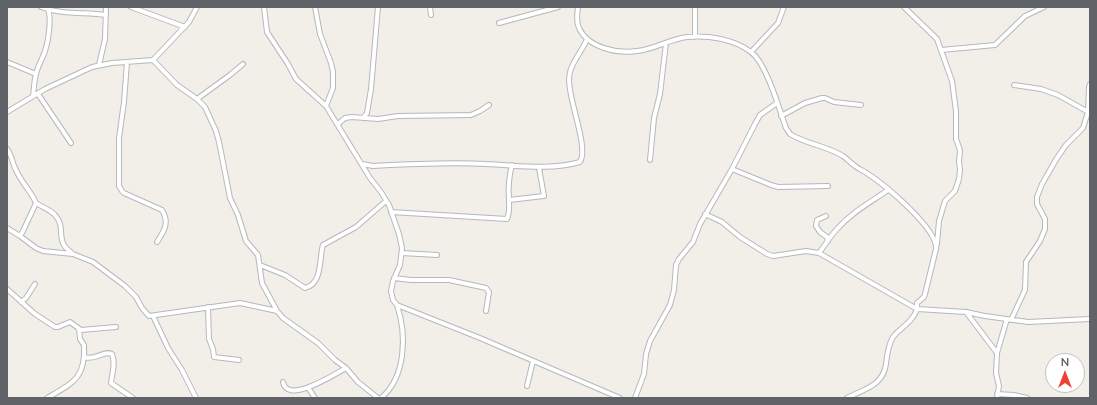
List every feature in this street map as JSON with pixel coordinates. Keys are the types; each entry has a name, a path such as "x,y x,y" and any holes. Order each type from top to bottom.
{"street":[{"path":"41,7 48,10 75,14 106,15"},
{"path":"99,64 105,39 106,7"},
{"path":"131,7 185,27"},
{"path":"7,112 33,96 99,64 153,60 185,27 197,7"},
{"path":"153,60 177,85 197,99 205,107 217,135 230,198 238,215 246,241 258,255 262,283 276,311 283,318 318,343 346,368 358,382 379,398 392,388 400,367 402,340 400,316 390,291 400,265 402,253 401,243 386,201 370,178 338,124 326,106 296,79 267,32 264,7"},
{"path":"315,7 322,40 333,72 332,88 326,106"},
{"path":"363,118 367,113 378,7"},
{"path":"430,7 431,14"},
{"path":"499,23 558,7"},
{"path":"578,7 577,19 579,28 587,39 604,48 636,51 679,39 695,37 732,41 751,52 761,66 786,128 790,134 821,146 843,157 888,190 917,215 928,228 937,244"},
{"path":"695,7 695,37"},
{"path":"751,52 778,23 784,7"},
{"path":"846,398 873,386 878,381 885,369 892,339 900,328 907,324 912,318 917,309 918,303 924,298 937,244 939,221 945,201 955,191 959,179 960,170 958,162 960,150 956,139 956,111 952,81 936,39 904,7"},
{"path":"941,50 995,45 1025,16 1044,7"},
{"path":"33,96 36,74 46,50 50,21 50,14 48,10"},
{"path":"362,164 373,166 464,164 512,165 552,168 580,162 582,158 570,82 570,72 587,39"},
{"path":"650,160 654,118 660,94 666,43"},
{"path":"7,62 36,74"},
{"path":"127,62 123,108 118,138 119,186 124,193 162,210 166,218 166,225 156,242"},
{"path":"197,99 243,64"},
{"path":"1027,398 1014,395 997,396 999,386 996,373 997,353 1009,319 1025,290 1026,262 1040,241 1045,229 1045,219 1036,201 1042,184 1066,146 1083,128 1089,113 1090,84"},
{"path":"1014,85 1041,89 1058,95 1089,113"},
{"path":"38,94 71,143"},
{"path":"781,116 805,103 822,98 834,102 861,105"},
{"path":"635,398 644,374 646,354 650,341 670,305 674,290 676,265 683,252 694,242 698,227 732,169 760,115 777,103"},
{"path":"338,124 345,118 378,119 398,116 471,115 489,105"},
{"path":"7,149 12,157 16,170 24,184 31,192 36,203 56,216 62,227 62,240 64,245 73,254"},
{"path":"391,212 507,219 510,210 509,175 512,165"},
{"path":"509,200 544,196 539,168"},
{"path":"732,169 771,185 828,186"},
{"path":"819,253 836,229 854,212 888,190"},
{"path":"260,266 285,275 305,288 310,287 318,273 323,245 356,227 386,201"},
{"path":"20,236 36,203"},
{"path":"705,214 722,222 740,237 767,254 773,256 806,251 819,253 917,309 966,312 1028,322 1090,319"},
{"path":"826,216 818,220 816,226 820,232 827,237 828,241"},
{"path":"7,228 36,248 44,251 73,254 93,262 109,273 136,297 149,316 240,303 276,311"},
{"path":"402,253 438,255"},
{"path":"394,278 411,280 449,280 486,288 489,292 486,311"},
{"path":"21,302 26,298 35,284"},
{"path":"7,289 21,302 55,327 70,322 79,329 85,330 116,327"},
{"path":"397,306 436,320 620,398"},
{"path":"208,307 209,339 214,357 239,360"},
{"path":"966,312 997,353"},
{"path":"153,316 168,348 182,370 196,398"},
{"path":"47,398 77,378 82,370 84,345 80,339 79,329"},
{"path":"84,357 92,359 107,353 112,354 114,357 114,366 111,383 132,398"},
{"path":"527,386 533,361"},
{"path":"283,382 287,390 293,391 309,389 346,368"},
{"path":"309,389 315,398"}]}
